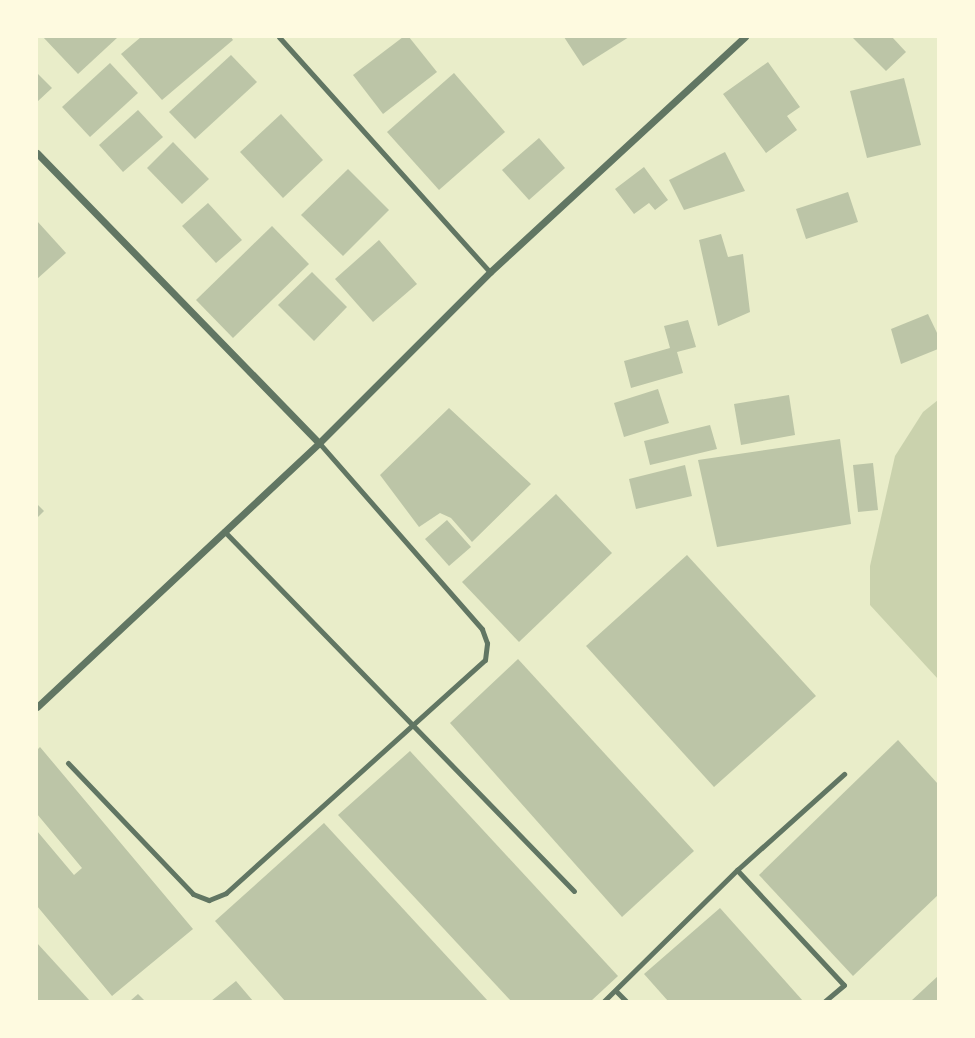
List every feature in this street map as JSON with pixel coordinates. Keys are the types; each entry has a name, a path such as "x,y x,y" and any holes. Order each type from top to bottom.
{"street":[{"path":"37,707 318,443 491,272 745,37"},
{"path":"37,153 318,443"}],"lane":[{"path":"279,37 491,272"},
{"path":"68,763 193,894 209,900 226,893 485,660 487,643 482,629 318,443"},
{"path":"224,531 574,891"},
{"path":"604,1001 737,870 844,774"},
{"path":"737,870 844,985 825,1001"},
{"path":"616,990 626,1001"}],"green space":[{"path":"938,400 938,679 870,605 870,566 895,456 923,412"}],"building":[{"path":"43,37 118,37 78,74"},
{"path":"141,37 231,37 233,40 162,100 121,54"},
{"path":"403,37 409,37 437,72 383,114 353,75"},
{"path":"564,37 629,37 583,66"},
{"path":"852,37 892,37 906,52 886,71"},
{"path":"231,55 257,82 195,139 169,112"},
{"path":"768,62 800,107 787,116 797,130 766,153 723,94"},
{"path":"110,63 138,93 90,137 62,107"},
{"path":"37,73 52,88 37,102"},
{"path":"454,73 505,132 439,190 387,132"},
{"path":"904,78 921,145 867,158 850,91"},
{"path":"138,110 163,137 123,172 99,145"},
{"path":"281,114 323,160 283,198 240,152"},
{"path":"539,138 565,168 529,200 502,170"},
{"path":"173,142 209,179 182,204 147,168"},
{"path":"725,152 745,191 684,210 669,180"},
{"path":"644,167 668,200 655,210 649,203 634,214 615,189"},
{"path":"348,169 389,210 343,256 301,215"},
{"path":"848,192 858,222 806,239 796,209"},
{"path":"208,203 242,240 216,263 182,226"},
{"path":"37,221 66,253 37,279"},
{"path":"272,226 309,264 233,338 196,300"},
{"path":"721,234 728,257 743,254 750,312 718,326 699,240"},
{"path":"379,240 417,284 373,322 335,279"},
{"path":"312,272 347,307 314,341 278,305"},
{"path":"928,314 938,335 938,349 901,364 891,329"},
{"path":"688,320 696,347 677,352 683,373 631,388 624,361 670,348 664,326"},
{"path":"658,389 669,423 624,437 614,403"},
{"path":"789,395 795,435 741,445 734,404"},
{"path":"449,408 531,484 472,542 451,518 440,513 419,527 380,475"},
{"path":"710,425 717,449 650,465 644,441"},
{"path":"840,439 851,524 717,547 698,460"},
{"path":"873,463 878,510 858,512 853,465"},
{"path":"685,465 692,496 636,509 629,479"},
{"path":"556,494 612,553 519,642 462,582"},
{"path":"37,504 44,511 37,518"},
{"path":"447,520 471,547 449,566 425,539"},
{"path":"687,555 816,696 714,787 586,646"},
{"path":"518,659 694,851 622,917 450,723"},
{"path":"898,740 938,784 938,895 853,976 759,875"},
{"path":"40,747 193,929 112,996 37,906 37,831 74,875 82,868 37,814 37,750"},
{"path":"410,751 618,976 591,1001 511,1001 338,815"},
{"path":"324,823 488,1001 285,1001 215,921"},
{"path":"720,908 803,1001 668,1001 644,974"},
{"path":"37,943 90,1001 37,1001"},
{"path":"938,976 938,1001 911,1001"},
{"path":"236,981 253,1001 211,1001"},
{"path":"138,994 145,1001 130,1001"}]}
